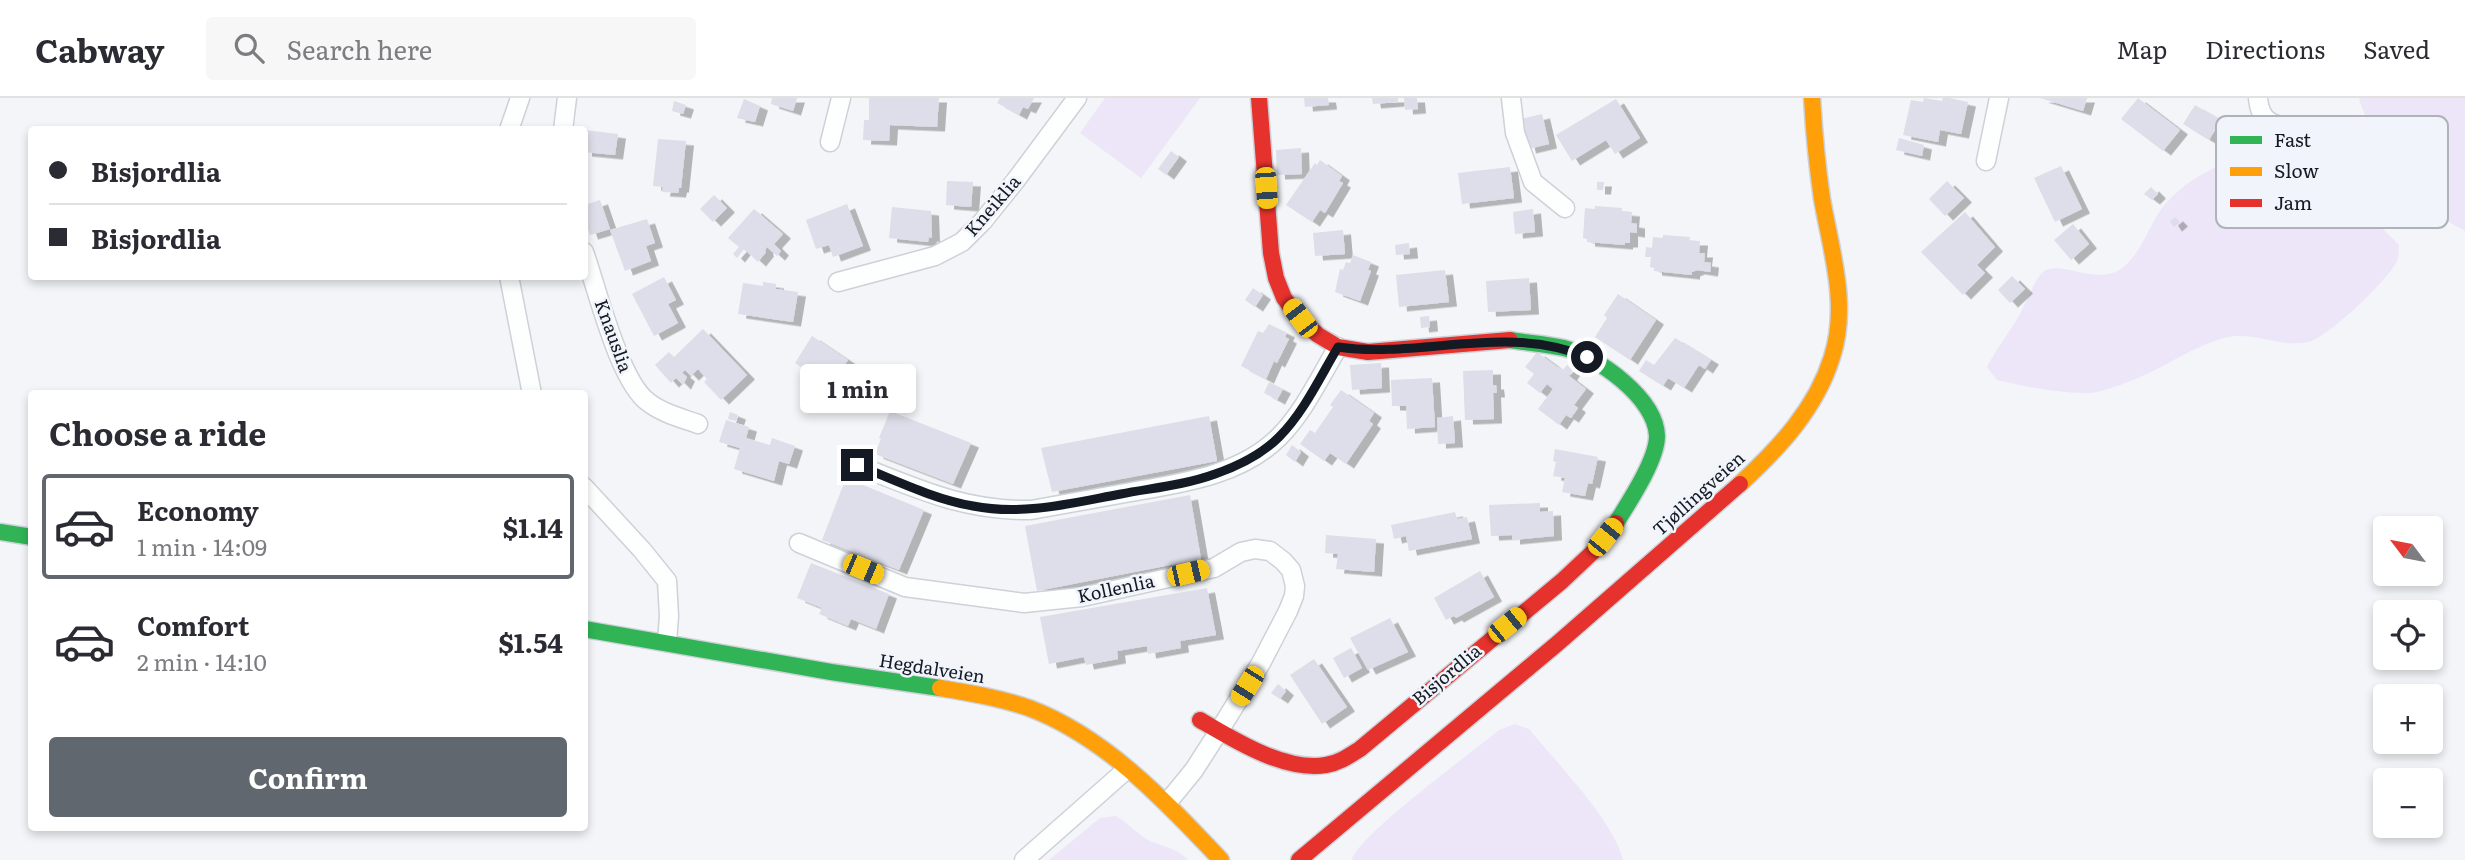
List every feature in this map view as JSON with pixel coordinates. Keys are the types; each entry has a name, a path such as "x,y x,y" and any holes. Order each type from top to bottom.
{"street":[{"path":"510,126 520,98"},
{"path":"564,126 568,98"},
{"path":"830,142 841,98"},
{"name":"Kneiklia","path":"838,282 935,256 962,242 999,201 1077,98"},
{"name":"Bisjordlia","path":"1200,720 1283,760 1320,766 1338,763 1360,749 1562,581 1595,550 1627,506 1645,475 1657,437 1651,414 1643,399 1620,379 1587,357 1564,348 1507,340 1368,352 1338,347 1318,335 1284,298 1276,278 1271,253 1259,98"},
{"path":"1511,98 1515,133 1533,182 1564,208"},
{"name":"Tjøllingveien","path":"1299,860 1512,684 1741,484 1787,436 1811,404 1825,379 1833,354 1839,299 1819,178 1812,98"},
{"path":"1986,161 1999,98"},
{"path":"2258,98 2263,116"},
{"name":"Knauslia","path":"588,264 624,371 635,389 647,402 662,411 698,424"},
{"path":"510,280 531,390"},
{"path":"857,465 943,499 974,507 1009,510 1031,510 1214,475 1260,453 1279,437 1293,420 1338,347"},
{"path":"588,491 667,581 670,616 667,642"},
{"path":"0,532 28,536"},
{"name":"Kollenlia","path":"799,543 905,587 1024,603 1082,597 1214,568 1241,552 1255,548 1270,551 1291,570 1295,586 1294,596 1261,663 1194,770 1167,803"},
{"name":"Hegdalveien","path":"588,630 1011,703 1050,718 1087,738 1167,803 1221,860"},
{"path":"1024,860 1126,770"}],"shaded area":[{"path":"1105,98 1200,98 1141,178 1080,133"},
{"path":"2359,98 2465,98 2465,231 2448,221 2448,116 2366,116"},
{"path":"2216,167 2216,228 2381,228 2399,245 2398,259 2371,293 2343,319 2308,342 2287,343 2245,336 2224,338 2138,378 2097,392 2061,392 1997,380 1987,367 2041,274 2048,269 2057,268 2100,275 2122,268 2139,249 2169,200"},
{"path":"1515,724 1529,729 1583,792 1608,828 1623,860 1352,860 1358,849 1394,814 1499,730"},
{"path":"1116,816 1144,838 1183,855 1188,860 1049,860 1100,818"}],"building":[{"path":"772,98 797,98 793,111 771,104"},
{"path":"869,98 939,98 937,127 890,125 889,141 863,140 864,120 869,120"},
{"path":"1000,98 1034,98 1028,109 1023,107 1019,115 997,103"},
{"path":"1304,98 1328,98 1329,105 1305,107"},
{"path":"1372,98 1398,98 1398,102 1373,104"},
{"path":"1404,98 1417,98 1418,109 1405,110"},
{"path":"1924,98 1942,101 1943,98 1949,98 1968,102 1961,134 1940,130 1938,142 1903,135 1911,100 1923,102"},
{"path":"2040,98 2087,98 2083,111"},
{"path":"2138,98 2180,130 2163,151 2121,119"},
{"path":"744,99 760,106 755,122 737,118"},
{"path":"1616,99 1640,138 1615,154 1606,140 1572,161 1556,135"},
{"path":"674,101 686,105 683,114 672,111"},
{"path":"2195,105 2216,117 2216,128 2209,140 2183,124"},
{"path":"1542,114 1549,144 1528,149 1521,119"},
{"path":"588,130 618,134 615,155 588,152"},
{"path":"1899,138 1924,145 1922,156 1896,150"},
{"path":"658,139 686,141 681,188 678,193 662,192 663,187 653,186"},
{"path":"1301,148 1302,174 1277,175 1276,150"},
{"path":"1171,151 1179,157 1166,175 1158,169"},
{"path":"1320,160 1342,176 1339,181 1343,183 1325,213 1320,210 1312,222 1286,205 1315,163 1317,165"},
{"path":"2061,166 2082,209 2055,222 2034,178"},
{"path":"1510,167 1514,198 1462,204 1458,173"},
{"path":"947,181 973,182 971,207 946,205"},
{"path":"1947,181 1964,198 1945,216 1929,199"},
{"path":"1597,182 1604,182 1603,190 1597,190"},
{"path":"2151,187 2158,194 2152,200 2144,194"},
{"path":"714,195 727,208 713,222 700,209"},
{"path":"600,200 610,229 590,235 588,204"},
{"path":"847,204 863,246 833,257 829,245 816,249 806,220"},
{"path":"1595,206 1622,208 1622,211 1632,212 1631,223 1637,224 1637,233 1630,232 1630,243 1625,245 1587,242 1587,239 1583,238 1585,208 1595,209"},
{"path":"892,207 931,211 932,238 929,237 928,242 889,238"},
{"path":"754,209 783,234 774,244 781,251 777,256 767,247 758,262 744,249 737,258 733,254 739,247 728,238"},
{"path":"1533,209 1535,232 1515,234 1513,212"},
{"path":"1965,212 1995,247 1977,265 1985,273 1963,295 1921,252"},
{"path":"2175,217 2180,222 2174,227 2170,221"},
{"path":"647,219 655,243 646,246 651,261 625,271 610,230"},
{"path":"2073,224 2089,244 2071,260 2054,240"},
{"path":"1343,230 1345,254 1315,256 1313,233"},
{"path":"1663,235 1690,237 1689,241 1700,241 1699,253 1705,253 1704,262 1711,263 1710,272 1697,270 1692,272 1692,275 1654,271 1654,268 1650,267 1651,257 1645,257 1646,247 1652,248 1653,237 1663,238"},
{"path":"1409,243 1410,254 1396,255 1395,245"},
{"path":"1353,255 1371,262 1368,270 1371,271 1360,301 1335,292 1340,269 1343,270 1346,262 1350,263"},
{"path":"1445,270 1449,302 1399,307 1396,275"},
{"path":"2012,276 2025,289 2010,303 1998,290"},
{"path":"664,277 676,300 668,304 678,323 654,336 632,294"},
{"path":"1529,278 1531,310 1488,312 1486,281"},
{"path":"763,282 776,284 776,289 798,292 793,322 738,314 743,283 763,286"},
{"path":"1253,288 1263,295 1255,307 1245,300"},
{"path":"1618,294 1656,320 1630,360 1595,337 1607,318 1604,315"},
{"path":"1429,316 1430,327 1421,328 1420,317"},
{"path":"1269,324 1287,333 1285,337 1289,339 1266,379 1241,366 1258,331 1263,333"},
{"path":"703,329 747,375 721,400 704,382 707,379 698,369 691,376 685,370 682,373 687,377 683,385 676,378 671,383 655,365 669,352 674,357"},
{"path":"812,336 848,360 830,387 795,363"},
{"path":"1675,338 1711,360 1705,369 1699,365 1684,388 1668,378 1663,386 1639,371 1646,360 1654,365"},
{"path":"1537,352 1563,370 1567,365 1573,370 1569,376 1586,389 1574,405 1578,408 1571,418 1566,415 1559,425 1538,409 1553,389 1547,384 1540,393 1527,383 1534,374 1525,367"},
{"path":"1381,363 1382,388 1352,390 1350,365"},
{"path":"1493,370 1493,385 1496,385 1497,393 1493,393 1494,419 1465,420 1463,371"},
{"path":"1432,378 1435,427 1407,429 1406,406 1392,406 1391,380"},
{"path":"1269,382 1283,389 1277,400 1264,393"},
{"path":"1341,390 1374,413 1369,421 1373,424 1346,464 1330,453 1324,461 1300,444 1310,430 1315,433"},
{"path":"890,411 971,443 953,484 875,454"},
{"path":"730,412 738,415 736,421 728,419"},
{"path":"1209,416 1217,461 1052,492 1041,448"},
{"path":"1453,416 1455,443 1438,444 1437,418"},
{"path":"726,420 749,427 746,438 770,445 772,438 795,446 789,464 779,461 774,481 734,469 740,448 719,442"},
{"path":"1292,445 1301,452 1295,462 1286,455"},
{"path":"1555,449 1598,457 1592,484 1588,483 1585,496 1562,492 1565,478 1553,476"},
{"path":"846,478 924,510 899,570 822,540"},
{"path":"1190,495 1201,559 1037,591 1025,526"},
{"path":"1540,503 1540,512 1553,511 1554,536 1512,540 1512,535 1491,536 1489,505"},
{"path":"1455,512 1457,519 1467,517 1472,539 1409,551 1406,536 1394,539 1391,525"},
{"path":"1326,535 1376,539 1374,572 1336,569 1338,554 1325,553"},
{"path":"811,563 889,594 876,629 851,619 848,626 819,614 822,608 797,598"},
{"path":"1480,571 1494,597 1456,618 1454,616 1446,620 1434,598"},
{"path":"1207,588 1216,635 1180,641 1181,648 1148,654 1147,646 1117,651 1118,659 1086,665 1084,657 1049,664 1040,617"},
{"path":"1390,618 1408,652 1368,670 1350,638"},
{"path":"1351,648 1362,668 1344,678 1333,658"},
{"path":"1314,659 1347,707 1322,724 1290,675"},
{"path":"1278,684 1286,691 1280,699 1271,693"}],"traffic: fast":[{"path":"1510,340 1564,348 1592,360 1623,381 1647,407 1654,422 1656,446 1641,481 1616,523"},
{"path":"0,532 28,536"},
{"path":"588,630 940,688"}],"traffic: slow":[{"path":"1740,484 1782,442 1806,411 1825,376 1837,337 1837,278 1820,186 1812,98"},
{"path":"940,688 1029,708 1084,736 1133,773 1221,860"}],"traffic: jam":[{"path":"1259,98 1271,253 1276,278 1284,298 1299,318 1318,335 1338,347 1368,352 1510,340"},
{"path":"1299,860 1558,643 1740,484"},
{"path":"1200,720 1260,753 1294,764 1326,765 1340,761 1360,749 1562,581 1595,550 1616,523"}],"route":[{"path":"857,465 943,499 974,507 1031,510 1214,475 1260,453 1279,437 1293,420 1338,347 1368,352 1507,340 1536,342 1564,348 1587,357"}]}
